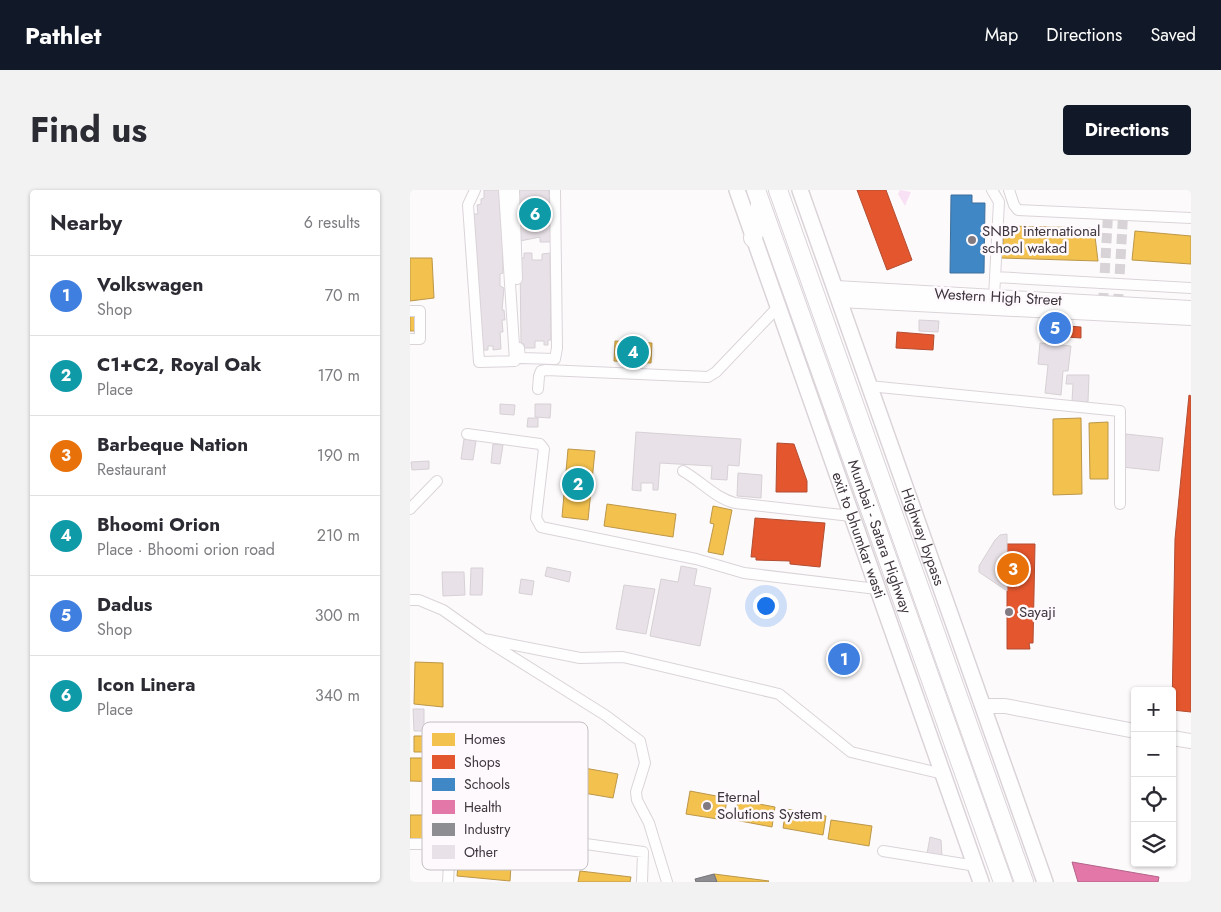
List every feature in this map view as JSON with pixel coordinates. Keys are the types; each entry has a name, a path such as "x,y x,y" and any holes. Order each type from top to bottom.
{"highway":[{"name":"Mumbai - Satara Highway","path":"778,190 1024,882"},
{"path":"784,207 792,190"},
{"path":"753,238 758,197"},
{"name":"Mumbai - Satara Highway","path":"758,197 1003,882"}],"main road":[{"name":"exit to bhumkar wasti","path":"737,190 777,308 981,882"},
{"name":"Highway bypass","path":"800,190 1045,882"}],"street":[{"path":"475,190 468,205 479,362 515,362 504,190"},
{"path":"514,190 520,358 555,359 557,348 555,190"},
{"path":"992,190 999,202 994,297"},
{"path":"1009,190 1014,205 1018,210 1191,218"},
{"path":"995,277 1191,288"},
{"name":"Western High Street","path":"838,294 1109,309 1191,308"},
{"name":"Western High Street","path":"927,299 994,297 1191,318"},
{"path":"538,389 541,372 708,377 716,372 777,308"},
{"path":"410,311 420,311 420,339 410,339"},
{"path":"870,386 1120,411 1120,504"},
{"path":"467,434 540,444 544,448 536,518 541,527 696,559 744,573 877,589"},
{"path":"683,471 700,481 721,498 735,503 851,516"},
{"path":"410,509 437,481"},
{"path":"410,600 419,600 443,610 484,639 604,715 640,741 645,762 636,792 637,800 649,823 667,882 662,882"},
{"path":"484,639 580,658 623,657 779,694 851,752 943,774"},
{"path":"982,706 1005,706 1131,730"},
{"path":"1176,739 1191,741"},
{"path":"588,844 643,852 642,882"},
{"path":"883,851 976,866"}],"shaded area":[{"path":"900,190 911,192 905,206 898,194"}],"building: Homes":[{"path":"1005,226 1094,228 1098,261 1001,258"},
{"path":"1135,231 1191,236 1191,264 1132,260"},
{"path":"410,258 432,258 434,298 410,301"},
{"path":"418,313 417,331 410,331 410,314"},
{"path":"615,341 652,343 651,363 614,361"},
{"path":"1081,418 1082,494 1053,495 1053,419"},
{"path":"1108,422 1108,479 1090,479 1089,423"},
{"path":"568,449 595,451 588,520 562,517"},
{"path":"607,504 676,514 673,537 604,526"},
{"path":"713,506 732,510 723,555 708,552 714,524 710,523"},
{"path":"415,662 443,663 443,707 414,704"},
{"path":"414,736 422,736 422,752 414,752"},
{"path":"410,758 422,758 422,781 410,781"},
{"path":"588,769 618,774 613,798 588,794"},
{"name":"Eternal Solutions System","path":"690,791 727,798 724,820 686,814"},
{"path":"738,800 775,807 772,827 735,820"},
{"path":"786,809 826,816 823,835 783,828"},
{"path":"410,815 422,815 422,840 410,840"},
{"path":"831,820 872,826 869,846 828,839"},
{"path":"458,870 511,870 510,881 457,876"},
{"path":"580,871 631,877 630,882 578,882"},
{"path":"714,874 769,881 717,882"}],"building: Shops":[{"path":"857,190 886,190 912,260 887,270"},
{"path":"1054,325 1081,327 1081,338 1053,336"},
{"path":"897,332 934,335 933,350 896,348"},
{"path":"1189,395 1191,396 1191,712 1176,710 1176,687 1172,687 1175,539"},
{"path":"777,443 794,444 807,481 807,492 776,492"},
{"path":"755,518 825,523 820,567 790,564 790,561 756,560 756,557 751,557"},
{"path":"1007,544 1035,544 1033,643 1029,643 1030,649 1007,649"}],"building: Schools":[{"path":"951,195 972,195 972,203 985,203 984,273 950,273"}],"building: Health":[{"path":"1072,862 1159,877 1158,882 1078,882"}],"building: Industry":[{"path":"714,874 717,882 696,882 695,879"}],"building: Other":[{"path":"484,190 500,190 503,243 503,273 500,274 500,286 504,288 502,310 504,310 505,320 502,320 503,332 500,332 501,349 493,350 493,346 488,346 488,350 481,350 474,214 478,214 477,205 481,204 481,199 484,198"},
{"path":"519,190 549,190 551,242 540,242 540,237 520,241"},
{"path":"524,253 532,253 532,260 542,260 542,254 550,253 551,340 548,340 548,345 544,345 544,341 535,341 535,348 524,348 524,344 521,344 520,258 524,258"},
{"path":"919,320 939,321 938,332 919,331"},
{"path":"1040,343 1071,346 1068,371 1063,371 1061,395 1045,393 1048,365 1038,364"},
{"path":"1067,375 1089,375 1088,402 1072,401 1073,384 1066,384"},
{"path":"500,404 515,405 514,415 500,414"},
{"path":"535,404 551,404 550,418 535,417"},
{"path":"528,418 538,418 538,427 527,427"},
{"path":"636,432 741,439 739,466 728,465 727,480 711,479 712,466 660,463 658,490 653,490 653,483 641,483 641,491 632,490"},
{"path":"1126,434 1163,438 1159,471 1122,467"},
{"path":"464,439 476,441 473,460 461,459"},
{"path":"493,444 503,445 500,464 491,463"},
{"path":"429,461 429,469 412,470 411,462"},
{"path":"738,473 762,475 761,498 737,496"},
{"path":"1007,534 1007,591 979,572 979,566 995,540 1000,535"},
{"path":"681,566 697,569 694,585 711,588 700,646 650,636 661,579 678,582"},
{"path":"547,567 571,572 569,582 545,576"},
{"path":"471,568 483,568 482,595 470,595"},
{"path":"442,572 464,572 465,595 443,596"},
{"path":"521,579 534,581 532,595 519,593"},
{"path":"624,585 655,589 646,634 616,629"},
{"path":"413,709 424,709 422,731 414,731"},
{"path":"930,837 941,840 942,856 927,854"}],"tunnel":[{"path":"1103,303 1108,215"},
{"path":"1118,304 1123,216"}],"place":[{"name":"Icon Linera","path":"535,214"},
{"name":"SNBP international school wakad","path":"972,240"},
{"name":"Dadus","path":"1055,328"},
{"name":"Bhoomi Orion","path":"633,352"},
{"name":"C1+C2, Royal Oak","path":"578,484"},
{"name":"Barbeque Nation","path":"1013,569"},
{"name":"Sayaji","path":"1009,612"},
{"name":"Volkswagen","path":"844,659"},
{"name":"Eternal Solutions System","path":"707,806"}]}
